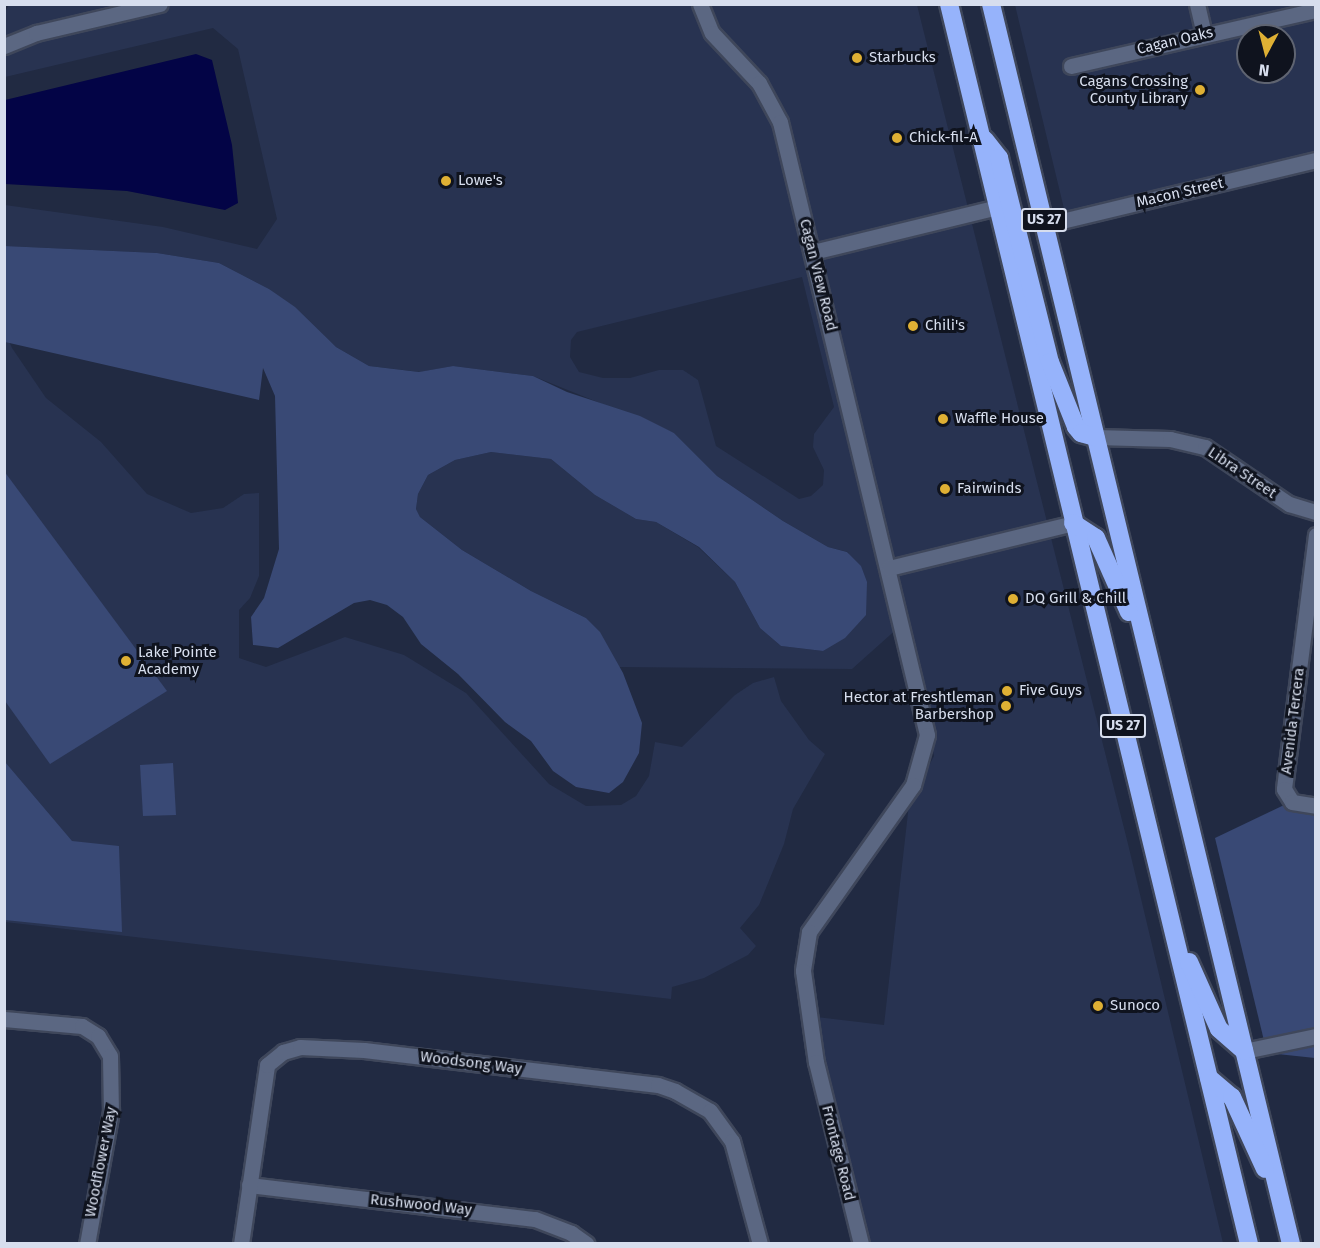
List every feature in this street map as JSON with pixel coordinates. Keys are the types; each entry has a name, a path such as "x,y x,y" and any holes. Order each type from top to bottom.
{"highway":[{"name":"US 27","path":"949,4 1249,1244"},
{"name":"US 27","path":"991,4 1291,1244"},
{"path":"981,138 991,145 999,158 1046,351 1062,396 1076,427 1081,433 1095,437"},
{"path":"1073,523 1090,531 1100,545 1149,657"},
{"path":"1171,922 1220,1029 1244,1052"},
{"path":"1209,1078 1232,1097 1282,1206"}],"street":[{"path":"4,46 36,33 160,4"},
{"name":"Cagan View Road","path":"700,4 718,42 759,83 776,111 813,252 927,735 913,785 809,932 803,971 816,1062"},
{"path":"1197,4 1204,34"},
{"name":"Cagan Oaks","path":"1071,66 1316,10"},
{"name":"Macon Street","path":"1045,225 1316,160"},
{"path":"813,252 998,207"},
{"name":"Libra Street","path":"1095,437 1170,439 1205,447 1289,504 1316,512"},
{"path":"889,568 1073,523"},
{"name":"Avenida Tercera","path":"1316,535 1284,789 1289,800 1316,806"},
{"name":"Woodflower Way","path":"4,1019 82,1026 98,1036 110,1056 113,1102 87,1244"},
{"path":"1244,1052 1316,1036"},
{"name":"Woodsong Way","path":"241,1244 267,1065 273,1058 300,1047 388,1053 658,1085 695,1100 715,1117 732,1141 760,1244"},
{"name":"Frontage Road","path":"816,1062 861,1244"},
{"name":"Rushwood Way","path":"249,1185 535,1219 571,1233 587,1244"}],"shaded area":[{"path":"9,5 917,5 1128,844 1223,1243 866,1243 808,1016 884,1025 909,804 934,756 908,612 899,627 852,669 619,667 586,618 531,591 462,550 420,517 416,509 418,494 428,475 455,460 491,452 551,459 595,495 636,519 656,522 698,547 735,582 760,628 781,646 823,651 865,615 848,552 828,547 783,521 717,476 674,433 533,376 453,366 420,372 369,366 336,347 269,289 219,263 157,253 5,246 5,205 163,227 257,249 277,219 238,49 213,28 5,77 5,12","holes":["802,277 834,407 814,434 813,447 824,470 823,485 811,496 799,499 716,446 698,380 683,370 659,370 630,378 603,378 579,372 570,357 571,340 577,332"]},
{"path":"1015,5 1315,5 1315,156 1066,217"},
{"path":"196,54 212,60 232,145 238,203 225,210 127,191 5,184 5,100"},
{"path":"5,246 157,253 219,263 269,289 295,307 336,347 369,366 419,372 453,366 533,376 567,392 640,416 674,433 717,476 783,521 828,547 847,552 861,566 867,582 866,615 845,638 823,651 781,646 760,628 735,582 699,547 656,522 636,519 595,495 551,459 491,452 455,460 428,475 418,494 416,509 420,517 462,550 531,591 586,618 600,632 623,673 642,723 639,753 623,782 609,793 576,787 553,771 531,741 505,722 458,674 421,644 403,617 387,605 370,600 354,603 278,648 253,645 251,617 264,598 279,549 275,396 263,368 259,400 5,342"},
{"name":"Lake Pointe Academy","path":"4,330 12,348 46,398 101,442 147,494 191,513 223,508 244,494 259,493 259,576 250,598 239,610 239,658 266,667 345,637 404,655 466,693 549,784 586,806 621,805 636,796 649,776 655,742 682,747 735,695 753,683 774,677 781,701 809,740 825,754 793,809 784,844 759,905 740,928 756,946 748,955 704,978 672,987 671,999 5,922"},
{"path":"4,471 167,691 50,764 5,701"},
{"path":"5,762 72,841 119,846 122,932 5,920"},
{"path":"173,763 176,815 143,816 140,765"},
{"path":"1282,806 1315,810 1315,1058 1267,1053 1215,838"}],"place":[{"name":"Starbucks","path":"857,58"},
{"name":"Cagans Crossing County Library","path":"1200,90"},
{"name":"Chick-fil-A","path":"897,138"},
{"name":"Lowe's","path":"446,181"},
{"name":"Chili's","path":"913,326"},
{"name":"Waffle House","path":"943,419"},
{"name":"Fairwinds","path":"945,489"},
{"name":"DQ Grill & Chill","path":"1013,599"},
{"name":"Lake Pointe Academy","path":"126,661"},
{"name":"Five Guys","path":"1007,691"},
{"name":"Hector at Freshtleman Barbershop","path":"1006,706"},
{"name":"Sunoco","path":"1098,1006"}]}
